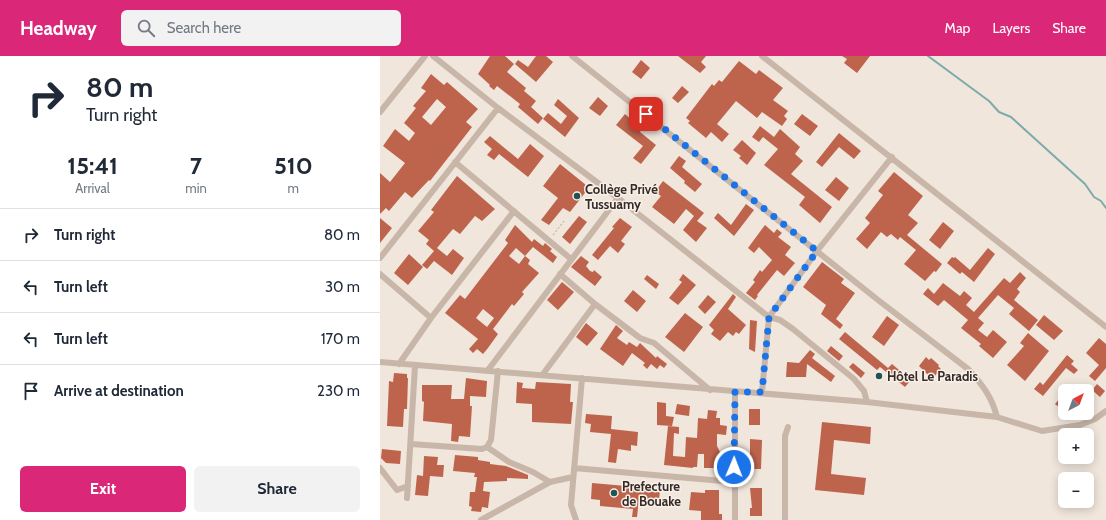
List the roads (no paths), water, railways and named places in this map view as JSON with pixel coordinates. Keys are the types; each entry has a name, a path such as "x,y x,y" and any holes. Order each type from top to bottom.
{"street":[{"path":"380,112 425,56"},
{"path":"433,56 498,108 618,198 769,317 780,320 793,329 854,379 864,391 867,402"},
{"path":"572,56 878,300 968,369 988,393 997,417"},
{"path":"762,56 1106,327"},
{"path":"380,258 498,108"},
{"path":"762,392 769,317 817,251 892,157"},
{"path":"455,162 571,259"},
{"path":"488,370 618,198"},
{"path":"399,364 431,318 514,211"},
{"path":"380,274 431,318"},
{"path":"560,274 595,304 640,338 654,343 710,390"},
{"path":"543,374 595,304"},
{"path":"380,362 415,366 543,374 710,390 762,392 867,402 997,417 1042,431 1080,425 1095,419 1106,411"},
{"path":"407,498 415,366"},
{"path":"487,448 490,440 498,371"},
{"path":"576,520 571,505 582,378"},
{"path":"735,392 735,520"},
{"path":"785,520 785,436 788,427"},
{"path":"411,444 482,449 487,448 509,462 533,472 550,482"},
{"path":"380,468 397,490 408,486"},
{"path":"574,468 734,482"},
{"path":"481,520 550,482 573,477"}],"waterway":[{"path":"928,56 989,101 999,112 1011,117 1085,184 1094,197 1101,201 1106,208"}],"place":[{"name":"Collège Privé Tussuamy","path":"577,196"},
{"name":"Hôtel Le Paradis","path":"879,376"},
{"name":"Prefecture de Bouake","path":"614,493"}]}
